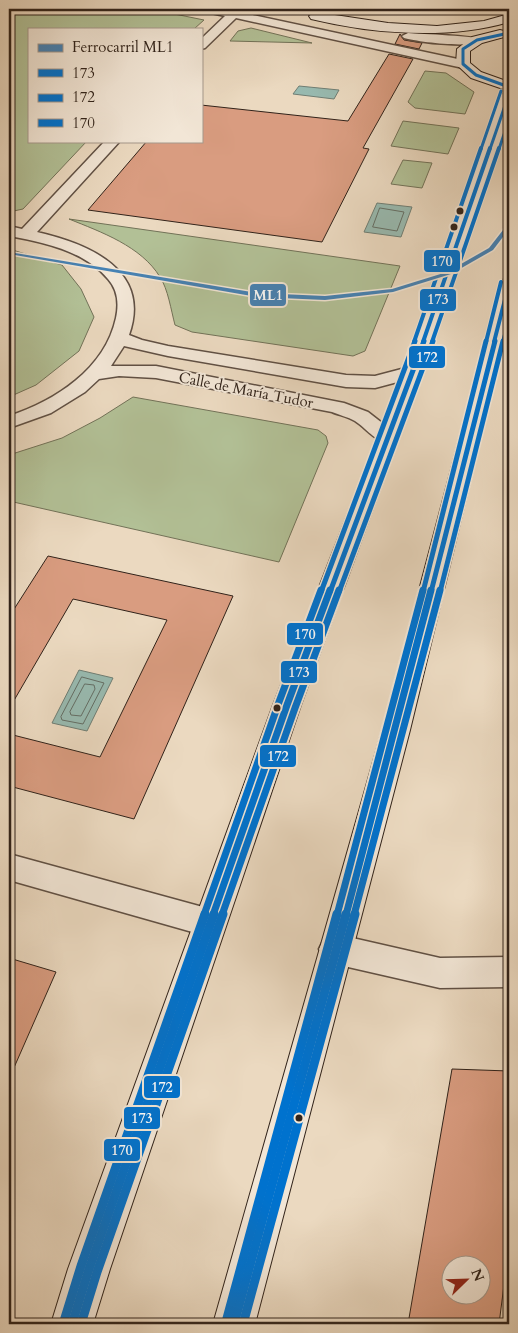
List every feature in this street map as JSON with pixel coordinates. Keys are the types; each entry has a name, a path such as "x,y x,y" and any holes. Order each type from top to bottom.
{"street":[{"path":"206,9 429,55 463,64 476,74 509,87"},
{"path":"202,45 234,14"},
{"path":"310,15 404,28 436,30 470,28 509,18"},
{"path":"310,15 378,31 438,40 478,40 509,33"},
{"path":"463,64 463,49 478,40"},
{"path":"72,1324 89,1269 287,706 413,372 509,94"},
{"path":"26,233 112,142"},
{"name":"Calle de María Tudor","path":"9,231 26,233 57,241 104,265 123,288 128,307 120,338 112,354 96,374 67,395 9,422"},
{"path":"234,1324 396,730 509,284"},
{"name":"Calle de María Tudor","path":"120,338 168,351 346,381 375,382 413,372"},
{"name":"Calle de María Tudor","path":"96,374 120,370 156,372 337,407 361,416 388,437"},
{"path":"9,867 210,923"},
{"path":"335,949 440,973 509,972"}],"green space":[{"path":"12,9 150,9 204,20 195,28 28,28 28,142 86,142 23,209 9,212 9,11"},
{"path":"251,28 312,43 230,41 238,31"},
{"path":"425,71 446,73 474,92 465,114 415,108 408,102"},
{"path":"403,121 459,128 448,154 391,146"},
{"path":"403,160 432,163 422,188 391,184"},
{"path":"69,219 400,266 365,351 353,356 192,332 175,325 165,287 152,266 131,248 119,241"},
{"path":"9,249 62,265 81,289 94,317 79,351 36,385 9,397"},
{"path":"133,397 318,430 326,436 328,443 279,562 9,501 9,455 62,438 100,418"}],"water":[{"path":"299,86 339,90 334,99 293,94"},
{"path":"377,203 412,207 401,237 364,232"},
{"path":"79,670 113,678 87,731 52,723"}],"building":[{"path":"400,34 404,40 422,43 419,49 395,44"},
{"path":"389,54 413,59 363,148 369,149 322,242 88,210 146,142 202,142 202,105 348,121"},
{"path":"48,556 233,596 134,819 9,786 9,734 100,757 167,620 73,599 9,709 9,617"},
{"path":"9,958 56,972 9,1079"},
{"path":"452,1069 509,1071 509,1246 499,1324 408,1324"}],"rail line":[{"name":"ML1","path":"9,253 258,295 325,298 393,290 449,273 491,249 509,226"}],"transit line":[{"name":"173","path":"509,33 477,40 463,49 463,64 476,75 509,87"},
{"name":"170","path":"64,1321 81,1266 279,702 405,369 501,91"},
{"name":"173","path":"72,1324 89,1269 287,705 413,372 509,94"},
{"name":"172","path":"81,1324 97,1272 295,708 421,375 509,120"},
{"name":"170","path":"226,1322 388,728 501,282"},
{"name":"173","path":"234,1324 396,730 509,284"},
{"name":"172","path":"243,1324 404,732 509,319"}]}
